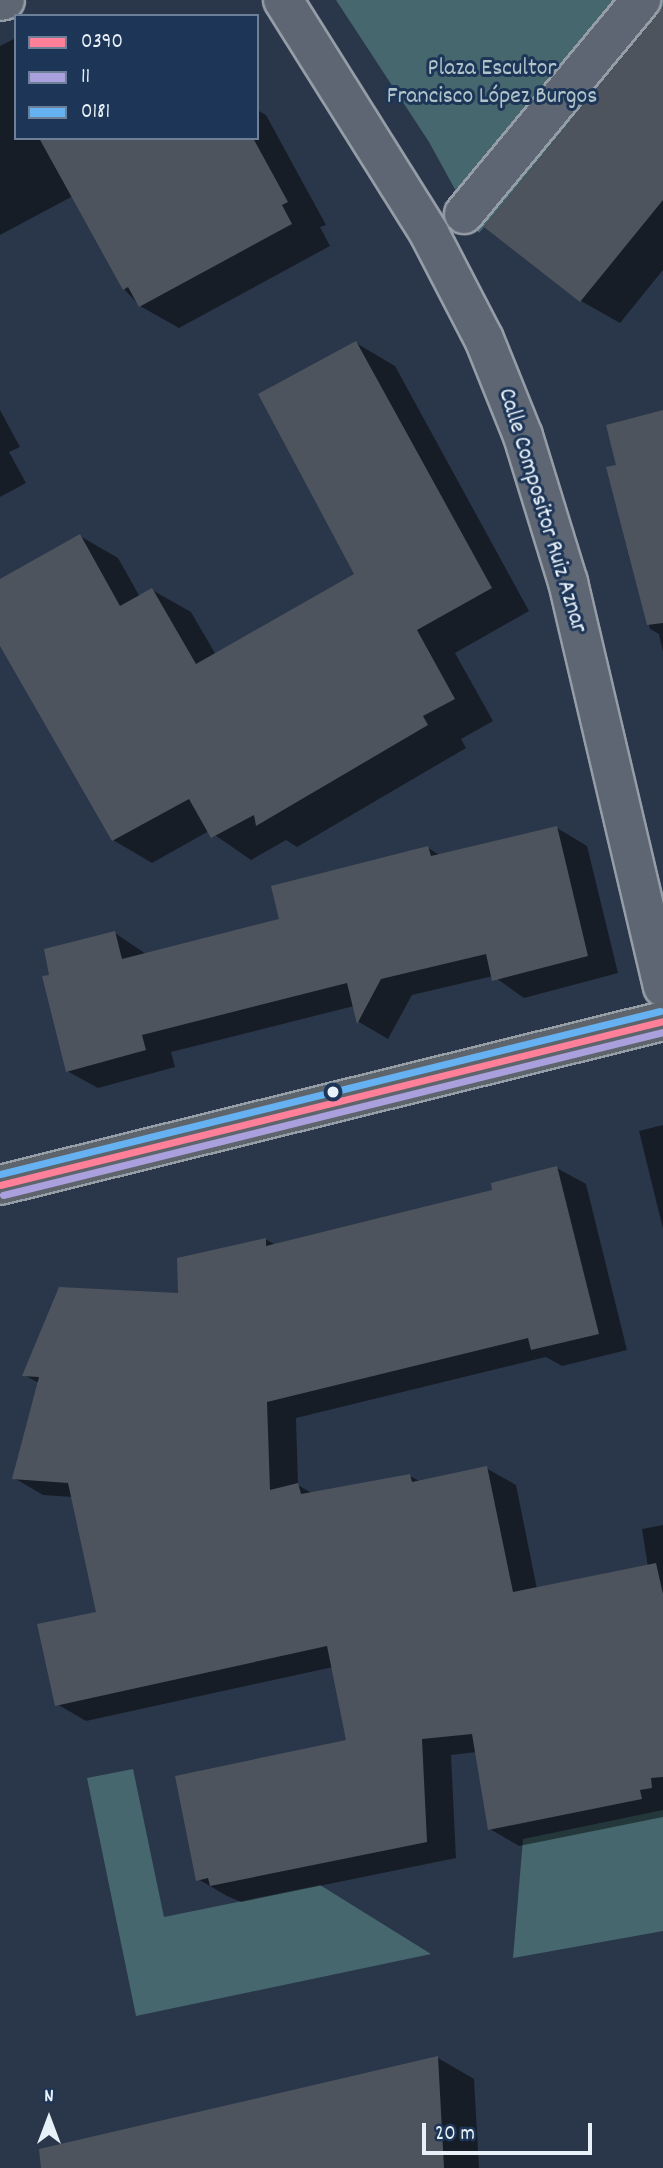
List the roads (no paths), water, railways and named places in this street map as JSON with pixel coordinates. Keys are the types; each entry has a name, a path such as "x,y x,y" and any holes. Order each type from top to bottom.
{"main road":[{"path":"0,1185 663,1021"}],"street":[{"name":"Calle Compositor Ruiz Aznar","path":"283,0 429,233 484,339 523,436 568,582 663,987"},
{"path":"464,214 640,0"}],"park label":[{"name":"Plaza Escultor Francisco López Burgos","path":"492,84"}]}
